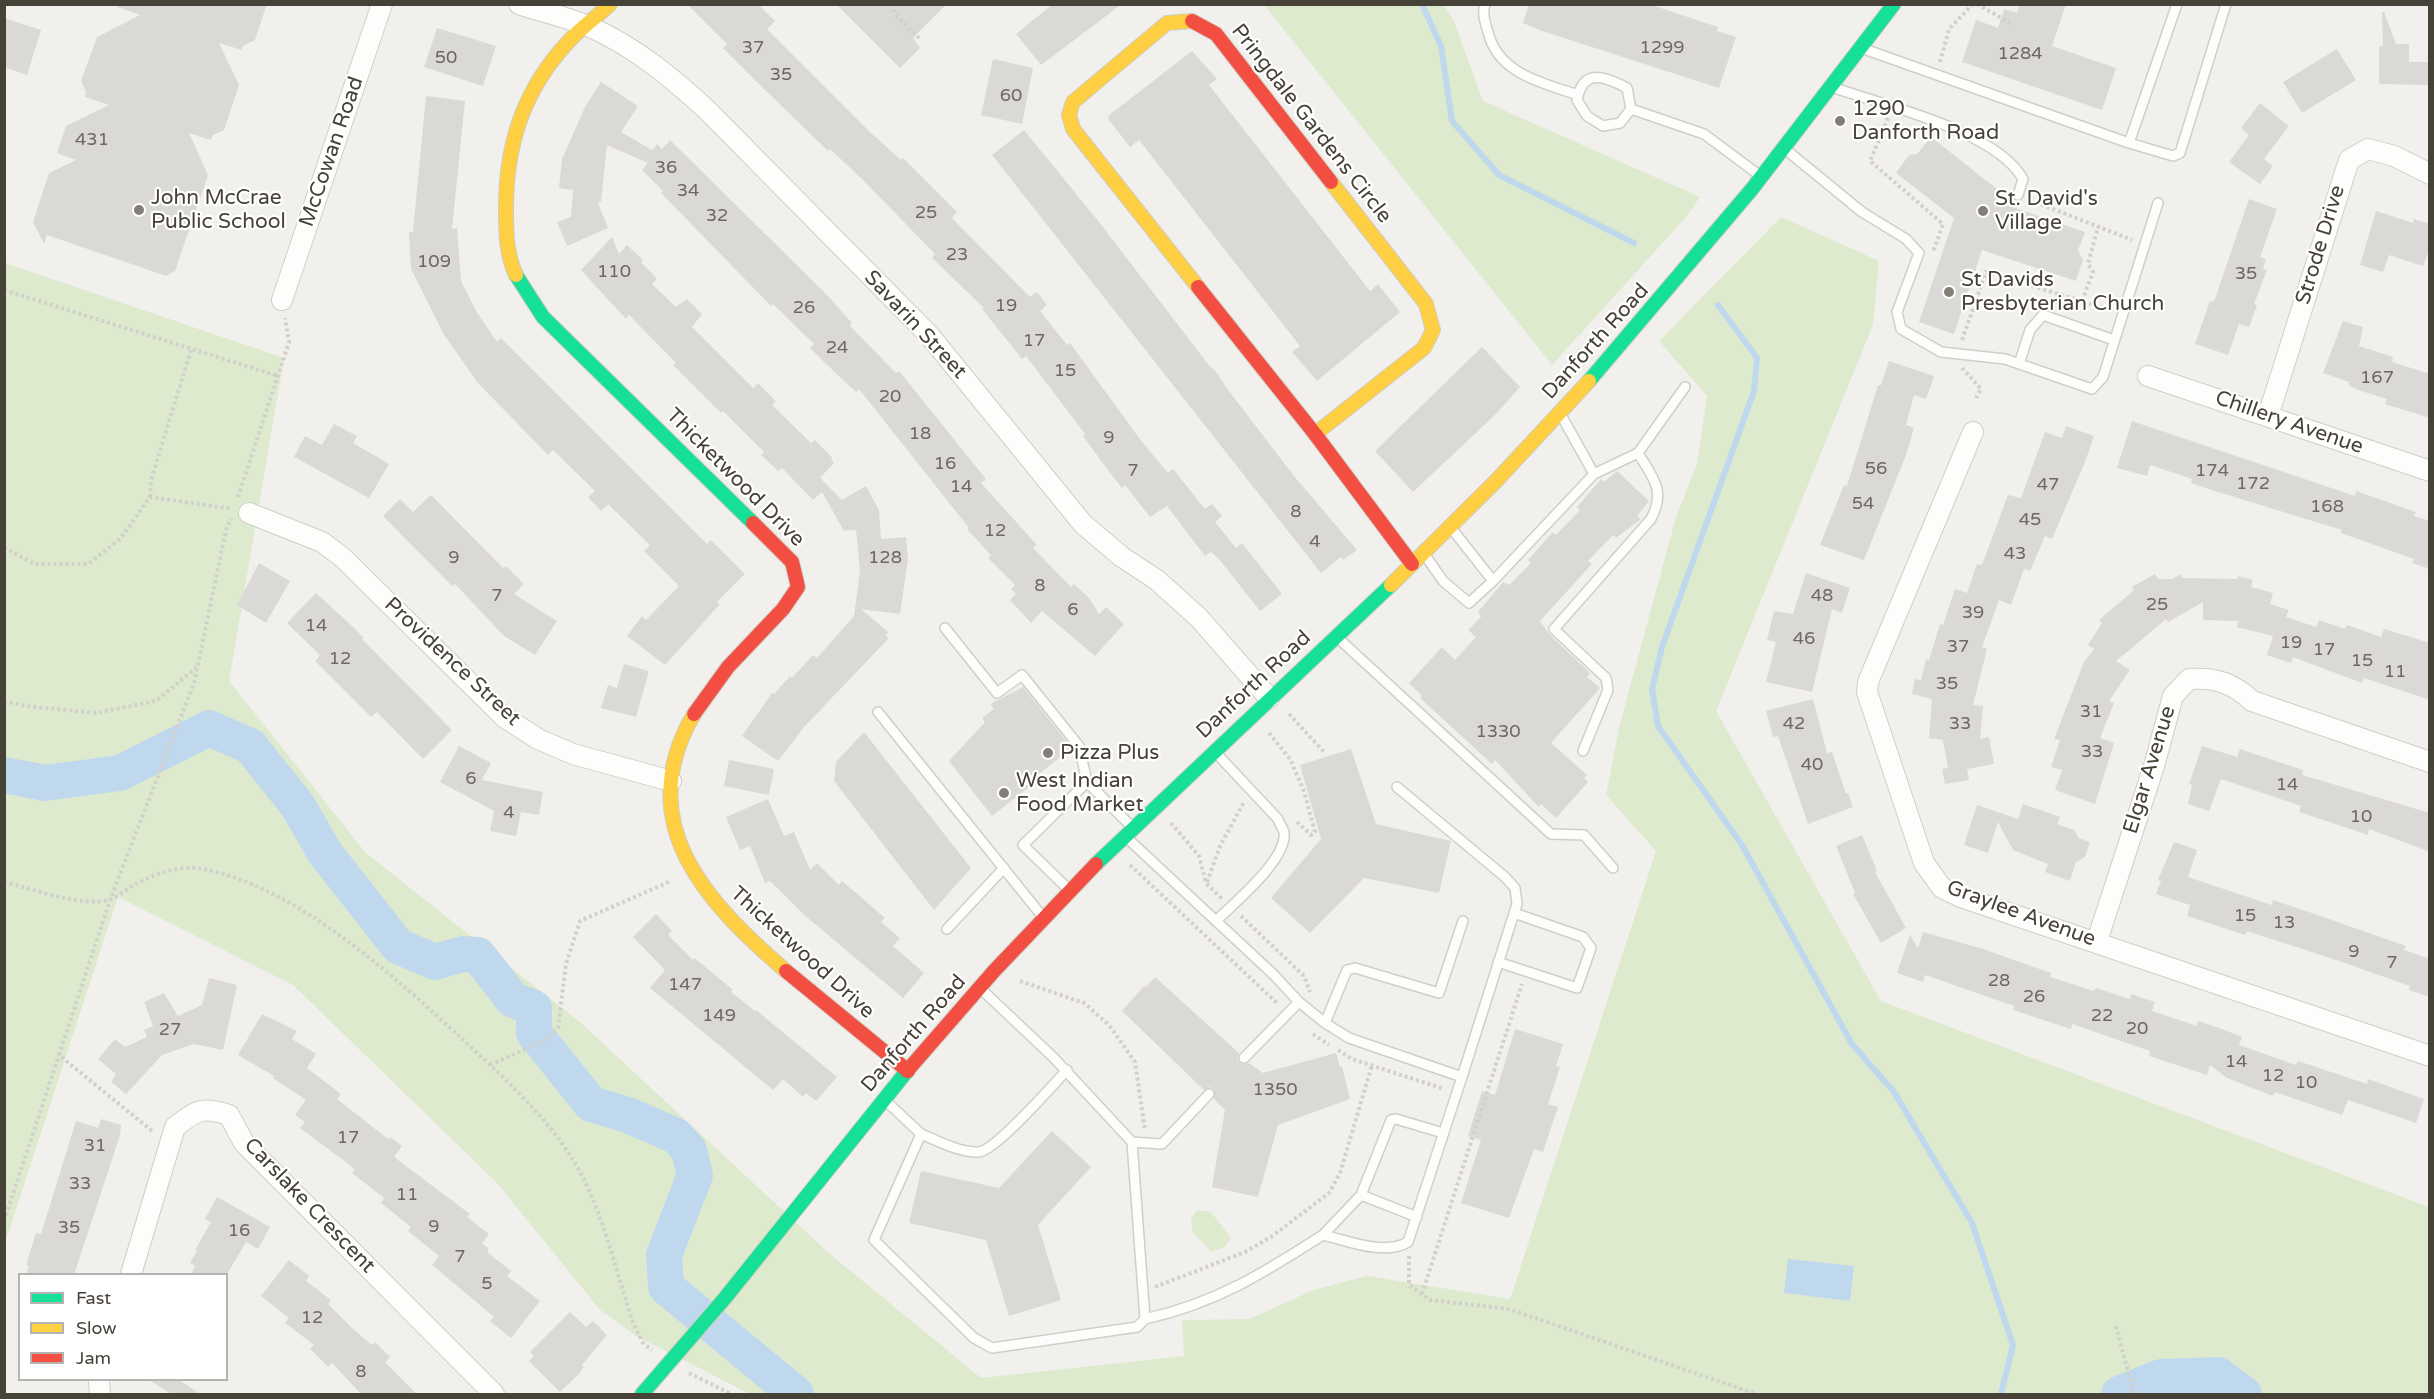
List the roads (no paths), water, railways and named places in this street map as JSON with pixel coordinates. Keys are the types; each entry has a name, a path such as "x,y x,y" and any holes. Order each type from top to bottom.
{"street":[{"name":"McCowan Road","path":"282,300 382,4"},
{"name":"Savarin Street","path":"519,4 588,26 630,47 669,76 707,110 930,336 1083,524 1122,557 1157,580 1199,618 1269,698"},
{"name":"Thicketwood Drive","path":"610,4 561,49 522,113 512,138 505,218 505,239 510,260 520,286 543,317 792,562 798,586 786,609 755,638 690,720 671,782 674,837 691,872 708,897 736,929 908,1071"},
{"name":"Danforth Road","path":"642,1395 721,1306 908,1071 1044,918 1269,698 1424,553 1560,414 1639,327 1833,87 1894,4"},
{"name":"Pringdale Gardens Circle","path":"1315,434 1424,348 1433,330 1426,304 1216,34 1194,21 1167,24 1077,98 1069,111 1071,125 1076,135 1315,434 1412,564"},
{"name":"Strode Drive","path":"2268,416 2349,160 2368,149 2394,156 2430,174"},
{"name":"Chillery Avenue","path":"2148,376 2430,471"},
{"name":"Graylee Avenue","path":"1973,432 1874,666 1868,681 1867,692 1924,863 1935,881 1961,897 2097,941 2430,1056"},
{"name":"Providence Street","path":"249,513 322,542 342,557 504,717 538,740 573,754 671,782"},
{"name":"Elgar Avenue","path":"2097,941 2154,766 2173,696 2189,678 2208,678 2224,682 2240,690 2252,701 2430,762"},
{"name":"Carslake Crescent","path":"132,1273 176,1127 194,1112 211,1109 229,1115 244,1143 494,1395"}],"lane":[{"path":"1485,4 1483,12 1489,39 1503,61 1523,76 1578,94"},
{"path":"2129,143 2177,4"},
{"path":"1861,48 2129,143 2173,156 2180,153 2226,4"},
{"path":"1606,77 1628,88 1630,109 1620,123 1603,126 1587,116 1577,100 1579,88 1589,78 1606,77"},
{"path":"1833,87 1965,133 2016,167 2023,179 2018,195"},
{"path":"1630,109 1704,134 1761,176"},
{"path":"1783,147 1862,212 1906,239 1919,253 1897,312 1901,329 1941,352 2005,359 2092,389 2103,377 2158,203"},
{"path":"2019,363 2031,330 2043,315 2114,340"},
{"path":"1424,553 1443,580 1469,603 1493,581 1594,474 1638,453 1685,387"},
{"path":"1560,414 1594,474"},
{"path":"1582,751 1608,690 1608,683 1606,678 1554,629 1651,519 1657,507 1658,489 1638,453"},
{"path":"1450,527 1493,581"},
{"path":"945,628 997,693 1022,675 1079,746 1088,782 1130,832 1299,1002 1324,1023 1349,1038 1462,1077"},
{"path":"1336,636 1551,834 1584,835 1613,868"},
{"path":"878,712 1044,918"},
{"path":"1214,752 1278,819 1284,832 1281,849 1271,866 1216,921"},
{"path":"1070,891 1023,844 1088,782"},
{"path":"1323,1235 1375,1248 1398,1248 1408,1242 1517,904 1515,888 1505,877 1397,787"},
{"path":"947,929 1004,868"},
{"path":"1498,962 1525,973 1577,988 1591,948 1583,937 1514,913"},
{"path":"1324,1023 1347,969 1355,968 1439,993 1463,921"},
{"path":"981,988 1066,1070 1132,1142 1144,1319"},
{"path":"1244,1058 1299,1002"},
{"path":"884,1100 921,1134 963,1150 981,1152 998,1141 1066,1070"},
{"path":"1132,1142 1162,1144 1209,1095"},
{"path":"921,1134 874,1240 974,1338 992,1348 1137,1327 1144,1319 1181,1311 1251,1281 1323,1235 1361,1195 1391,1120 1443,1133"},
{"path":"1361,1195 1417,1217"}],"water":[{"path":"1788,1259 1854,1266 1850,1301 1784,1293"}],"waterway":[{"path":"1422,4 1441,46 1452,121 1499,175 1634,243"},
{"path":"1718,305 1757,358 1754,391 1662,647 1652,689 1658,726 1742,845 1852,1044 1894,1092 1972,1223 2013,1345 2001,1394"},
{"path":"4,775 45,783 120,773 209,728 250,746 298,806 325,853 398,946 435,962 463,954 478,955 513,1000 534,1008 534,1033 591,1104 628,1115 676,1136 689,1150 695,1175 664,1255 666,1287 796,1394"},
{"path":"2119,1394 2161,1377 2218,1375 2244,1394"}],"place":[{"name":"1290 Danforth Road","path":"1840,121"},
{"name":"John McCrae Public School","path":"139,210"},
{"name":"St. David's Village","path":"1983,211"},
{"name":"St Davids Presbyterian Church","path":"1949,292"},
{"name":"Pizza Plus","path":"1048,753"},
{"name":"West Indian Food Market","path":"1004,793"}]}
